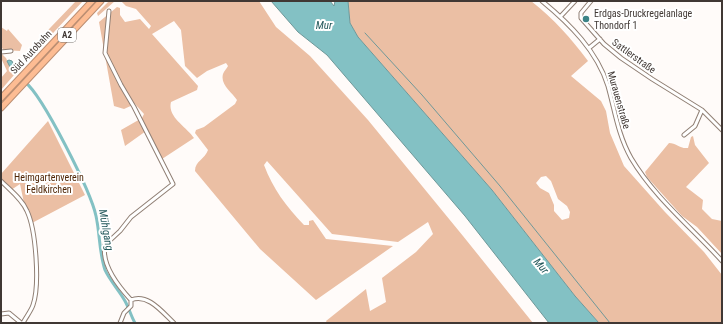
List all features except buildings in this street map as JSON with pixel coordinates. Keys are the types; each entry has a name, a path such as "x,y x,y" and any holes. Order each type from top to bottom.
{"highway":[{"name":"Süd Autobahn","path":"1,98 92,1"},
{"name":"Süd Autobahn","path":"1,108 101,1"}],"street":[{"name":"Murauenstraße","path":"542,1 560,17 589,48 605,76 617,126 634,163 657,192 722,261"},
{"path":"560,17 575,1"},
{"name":"Sattlerstraße","path":"591,1 581,13 580,18 600,39 652,79 702,110 722,130"},
{"path":"109,11 105,53 173,184 131,217 105,246 104,253 110,270 131,300 132,304 122,315 120,323"},
{"path":"589,48 600,39"},
{"path":"1,52 6,50 11,51"},
{"path":"684,135 695,126 702,110"},
{"path":"1,181 21,201 27,210 35,247 35,299 32,308 22,323 8,313 1,314"},
{"path":"131,300 140,298 146,300 174,323"}],"green space":[{"path":"76,1 83,1 25,63 25,54"},
{"path":"109,1 115,1 98,16 97,13"},
{"path":"121,1 259,1 276,27 310,56 368,120 533,323 327,323 326,321 366,289 370,311 386,302 382,278 416,252 433,234 428,222 398,242 332,234 267,161 264,165 276,190 291,211 304,225 309,225 309,221 313,220 326,239 393,246 316,300 260,249 195,171 198,162 205,156 208,150 195,133 196,130 204,127 235,104 237,100 223,82 223,74 228,66 226,63 207,71 197,78 185,66 181,30 174,21 152,34 198,86 197,90 171,102 172,112 178,122 194,138 162,159 146,131 125,146 121,130 142,118 144,114 135,104 124,109 114,106 99,22 117,7 120,8 120,15 125,22 140,19 149,29 151,26 136,9 126,6"},
{"path":"348,1 531,1 562,29 588,61 571,76 601,101 606,111 610,133 624,166 665,212 704,252 722,275 722,323 599,323 575,296 492,190 358,37 350,23","holes":["546,176 551,181 558,199 567,206 570,212 569,218 562,220 554,211 554,205 549,193 540,188 536,183 541,177"]},
{"path":"1,27 7,31 8,29 22,45 20,51 4,50 1,47"},
{"path":"1,53 6,58 14,75 1,90 1,78 7,71 1,58"},
{"name":"Heimgartenverein Feldkirchen","path":"48,121 85,195 32,223 24,203 20,184 11,190 1,179 1,174"},
{"path":"693,136 695,145 709,163 686,187 703,200 702,209 712,219 722,221 722,254 697,227 682,216 647,177 645,172 669,143 683,148 688,148 691,137"}],"water":[{"name":"Mur","path":"271,1 330,1 334,6 335,1 348,1 350,23 358,37 492,190 575,296 599,323 549,323 465,216 327,55 298,32"},
{"path":"7,61 12,61 17,72 14,75"}],"waterway":[{"path":"365,33 422,95 500,186 610,323"},
{"name":"Mühlgang","path":"25,82 43,105 76,167 96,216 105,270 125,301 135,323"}],"place":[{"name":"Erdgas-Druckregelanlage Thondorf 1","path":"586,19"}]}
